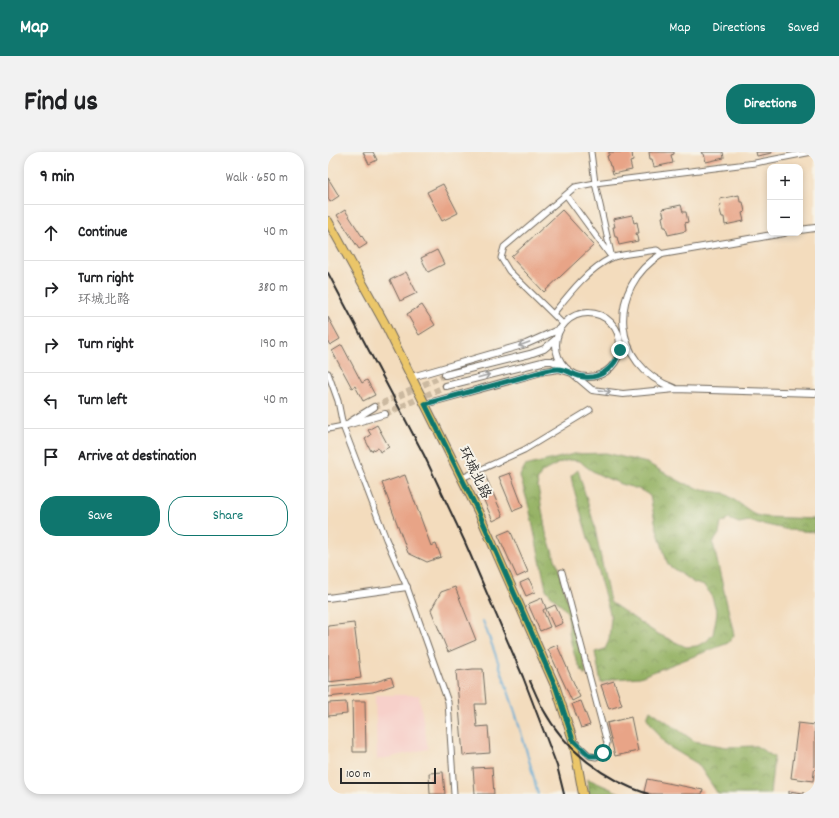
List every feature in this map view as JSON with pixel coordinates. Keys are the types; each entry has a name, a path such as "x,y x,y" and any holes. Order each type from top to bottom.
{"main road":[{"name":"环城北路","path":"328,221 384,322 478,511 556,688 573,740 583,794"}],"street":[{"path":"591,152 595,183 612,258"},
{"path":"562,326 553,314 508,271 501,258 504,247 576,187 595,183 755,163 812,152"},
{"path":"566,195 612,258"},
{"path":"803,230 815,228"},
{"path":"675,389 654,379 642,368 632,355 624,333 623,309 630,287 643,268 662,254 767,236"},
{"path":"553,314 570,293 590,273 612,258 657,250 662,254"},
{"path":"412,378 526,344 562,326 572,317 588,312 604,317 624,333"},
{"path":"612,324 620,339 618,356"},
{"path":"562,326 556,339 556,351 563,366"},
{"path":"445,375 530,354 544,349 556,339"},
{"path":"425,404 545,371 559,369 588,377 599,375 609,369 616,361 626,341"},
{"path":"446,386 531,364 552,361 563,366 592,390 623,394 675,389 815,393"},
{"path":"328,373 344,426 386,539 407,587 448,702 454,794"},
{"path":"344,426 374,407"},
{"path":"462,478 524,450 590,410"},
{"path":"328,429 385,414"},
{"path":"562,572 607,743 606,748 601,755 593,757 573,740"},
{"path":"328,598 407,587"}],"shaded area":[{"path":"375,695 419,695 428,749 377,760"}],"green space":[{"path":"606,453 647,463 683,483 703,490 724,493 756,515 765,517 815,519 815,532 789,530 749,521 739,523 729,519 721,523 719,534 713,543 734,635 728,643 640,677 614,679 601,683 595,652 605,649 609,640 611,617 573,486 571,476 578,470 594,524 610,602 656,633 686,647 697,646 707,641 713,634 717,613 711,594 704,586 694,583 668,565 656,526 650,496 641,490 600,475 589,469 580,461 569,460 559,463 542,472 537,481 546,533 560,573 586,671 585,675 582,671 573,649 567,612 546,589 529,507 520,476 525,466 574,454"},
{"path":"650,710 694,741 726,747 756,746 774,757 770,794 718,794 698,764 666,745 647,718"},
{"path":"588,779 622,794 589,794"}],"building":[{"path":"363,152 373,152 377,160 369,164"},
{"path":"609,152 632,152 633,161 630,162 632,170 613,174 607,156 609,155"},
{"path":"649,152 674,152 674,154 671,155 673,163 654,167 652,159 650,159"},
{"path":"701,152 723,152 724,158 706,162 704,154"},
{"path":"756,152 772,152 772,153 757,156"},
{"path":"328,178 339,196 330,202 328,198"},
{"path":"443,184 458,213 442,221 427,192"},
{"path":"739,195 740,202 743,202 745,212 742,213 744,221 725,225 724,217 722,217 719,207 721,206 720,199"},
{"path":"681,205 683,212 686,212 688,222 685,223 686,231 668,235 666,227 664,227 662,217 664,216 662,209"},
{"path":"345,210 367,244 359,249 337,215"},
{"path":"562,210 594,245 544,292 511,257"},
{"path":"632,215 634,223 637,222 639,233 636,233 638,241 619,245 617,237 615,237 613,219"},
{"path":"437,250 444,264 428,272 421,258"},
{"path":"406,272 417,293 400,301 390,280"},
{"path":"422,305 435,325 419,335 407,314"},
{"path":"328,317 340,339 330,345 328,342"},
{"path":"342,345 362,383 367,380 375,395 363,401 355,386 352,388 332,351"},
{"path":"377,425 389,447 380,452 378,448 371,451 365,439 371,435 368,430"},
{"path":"510,473 523,507 513,511 499,477"},
{"path":"405,475 431,546 436,544 441,557 427,562 408,553 382,483"},
{"path":"485,475 503,516 493,521 475,480"},
{"path":"510,530 528,572 517,577 498,535"},
{"path":"529,579 535,592 526,596 520,583"},
{"path":"455,587 476,640 448,652 431,610 441,592"},
{"path":"542,598 546,608 543,610 550,627 540,631 528,604"},
{"path":"555,605 563,623 554,627 546,609"},
{"path":"354,623 361,678 328,682 328,626"},
{"path":"557,645 580,697 572,701 548,649"},
{"path":"483,669 486,704 475,704 477,727 488,726 490,753 463,755 456,671"},
{"path":"391,677 394,685 373,692 328,697 328,687 372,683"},
{"path":"614,681 622,705 609,709 601,685"},
{"path":"352,701 365,701 366,752 353,752"},
{"path":"581,701 590,725 581,728 572,704"},
{"path":"346,702 347,714 328,716 328,703"},
{"path":"631,717 638,751 615,756 607,723"},
{"path":"798,723 815,725 815,765 813,781 791,778"},
{"path":"492,767 494,794 475,794 473,768"},
{"path":"443,772 445,794 430,794 429,773"},
{"path":"647,779 703,790 702,794 652,794 644,792"},
{"path":"789,791 804,793 804,794 789,794"}],"waterway":[{"path":"483,621 513,706 538,794"}],"tunnel":[{"path":"374,407 445,375"},
{"path":"385,414 446,386"}],"railway":[{"path":"328,273 424,455 464,540 523,677 557,766 564,794"},
{"path":"530,681 541,706 552,724 562,738 574,750 587,762 616,781 648,794"}],"route":[{"path":"603,753 596,757 590,756 573,740 556,688 478,511 425,404 471,393 545,371 559,369 583,377 594,377 604,373 613,365 620,350"}]}
